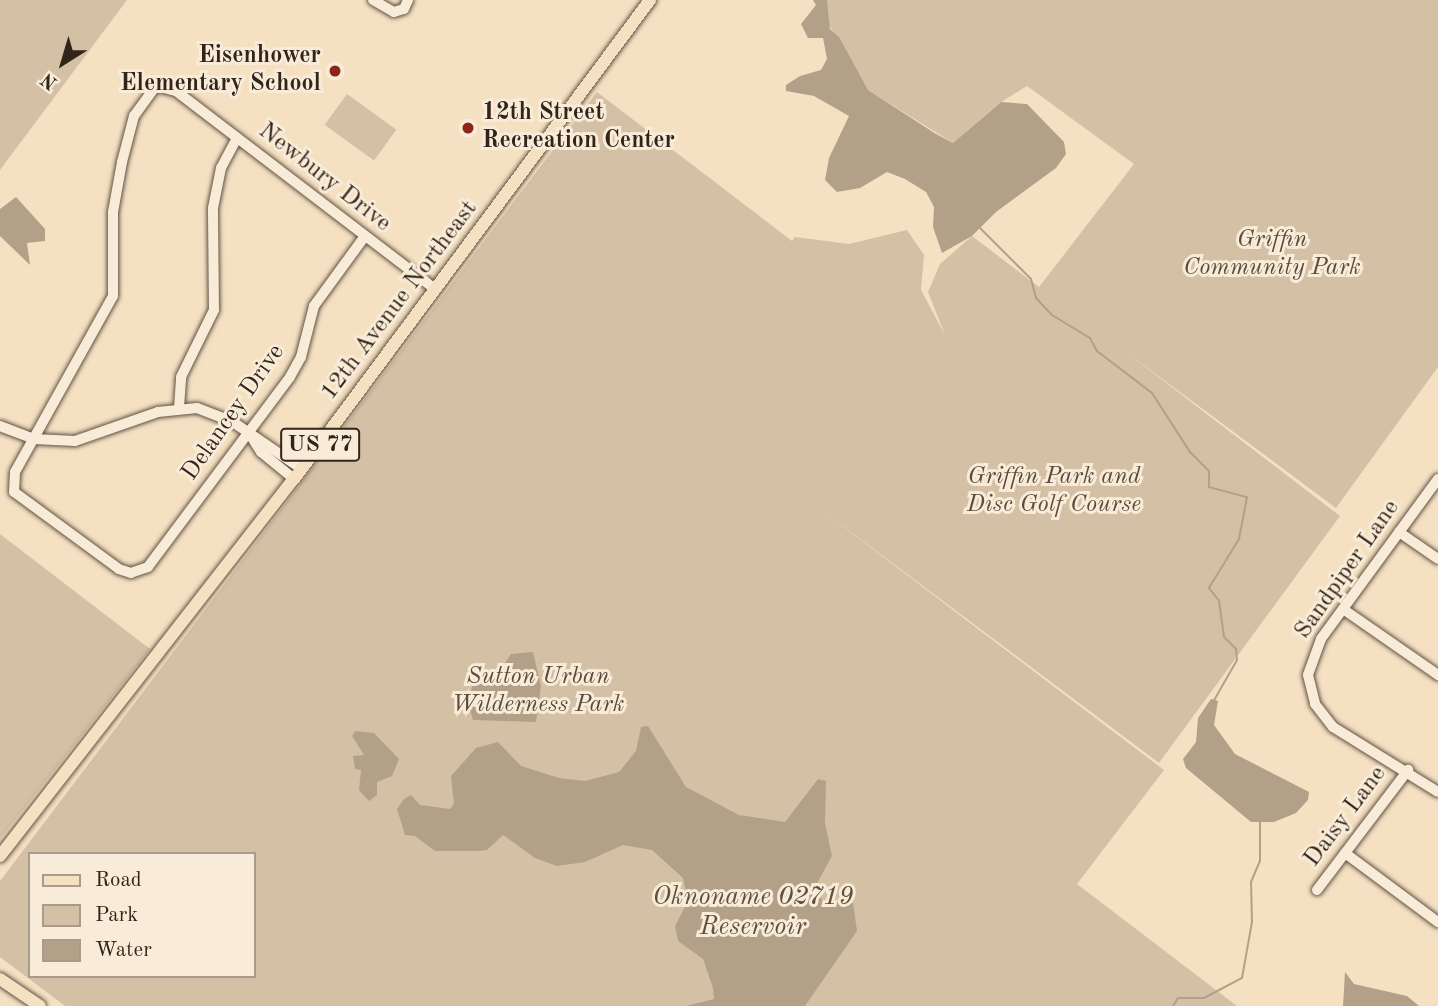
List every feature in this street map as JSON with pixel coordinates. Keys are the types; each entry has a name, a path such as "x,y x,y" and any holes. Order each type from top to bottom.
{"main road":[{"name":"12th Avenue Northeast","path":"0,856 298,474 650,0"},
{"path":"0,979 40,1006"}],"street":[{"path":"373,0 391,12 401,11 408,0"},
{"name":"Newbury Drive","path":"34,439 113,296 114,202 130,130 143,99 156,86 167,86 435,289"},
{"path":"179,408 181,377 214,310 218,259 211,226 219,175 237,138"},
{"name":"Delancey Drive","path":"34,439 11,480 13,492 127,572 148,568 300,361 314,306 365,236"},
{"path":"0,426 34,439 75,442 179,408 214,412 248,433 261,452 298,474"},
{"name":"Sandpiper Lane","path":"1438,480 1321,639 1310,666 1315,704 1333,727 1408,770 1438,792"},
{"path":"1399,532 1438,559"},
{"path":"1343,609 1438,675"},
{"name":"Daisy Lane","path":"1317,890 1408,770"},
{"path":"1345,853 1438,922"}],"green space":[{"path":"0,0 127,0 0,170"},
{"path":"826,0 1438,0 1438,367 1336,508 1126,352 1340,516 1159,763 816,506 1164,770 1077,884 1237,1006 65,1006 0,957 0,881 597,92 792,241 795,237 849,244 907,230 924,255 921,290 945,335 928,292 940,264 972,236 1039,287 1134,164 1027,86 998,104 953,143 868,90 829,25"},
{"path":"347,94 396,130 374,161 325,125"},
{"path":"0,534 150,649 0,839"}],"water":[{"path":"813,0 827,0 830,29 839,37 868,90 936,134 953,143 1001,102 1027,104 1064,142 1066,154 1056,168 996,212 972,236 942,253 933,227 934,207 926,192 905,179 887,172 860,188 837,192 825,180 829,158 849,116 814,96 786,91 786,85 800,76 821,70 827,59 823,38 808,38 801,24 816,5"},
{"path":"16,197 45,229 45,241 27,243 30,265 0,236 0,209"},
{"path":"533,652 541,686 536,722 473,720 468,703 475,675 500,671 511,654"},
{"path":"1211,699 1218,701 1214,725 1235,754 1309,792 1308,800 1296,813 1274,822 1251,822 1186,768 1183,759 1196,742 1198,718"},
{"name":"Oknoname 02719 Reservoir","path":"648,726 686,787 739,815 785,822 818,779 826,781 825,823 832,856 816,885 817,893 824,902 844,899 853,903 857,931 805,1006 686,1006 714,999 713,988 703,959 678,941 675,926 688,901 683,878 652,850 623,845 585,862 557,866 535,858 503,835 487,850 435,851 415,836 405,835 397,809 404,799 411,795 420,805 450,809 454,804 451,776 476,748 498,742 521,766 559,778 585,781 619,772 636,751 641,727"},
{"path":"355,731 374,733 399,759 392,776 377,782 377,795 369,801 359,790 361,770 355,769 353,756 364,755 352,736"},
{"path":"1345,972 1354,984 1407,996 1419,1006 1343,1006"}],"waterway":[{"path":"978,226 1031,279 1036,298 1052,315 1090,338 1097,351 1152,393 1190,452 1209,471 1209,487 1247,497 1239,539 1209,588 1219,601 1224,637 1236,649 1237,660 1213,702"},
{"path":"1173,1006 1178,998 1204,998 1242,978 1252,922 1251,882 1260,861 1260,822"}],"place":[{"name":"Eisenhower Elementary School","path":"335,71"},
{"name":"12th Street Recreation Center","path":"468,128"}],"park label":[{"name":"Griffin Community Park","path":"1272,255"},
{"name":"Griffin Park and Disc Golf Course","path":"1054,492"},
{"name":"Sutton Urban Wilderness Park","path":"538,692"}]}
